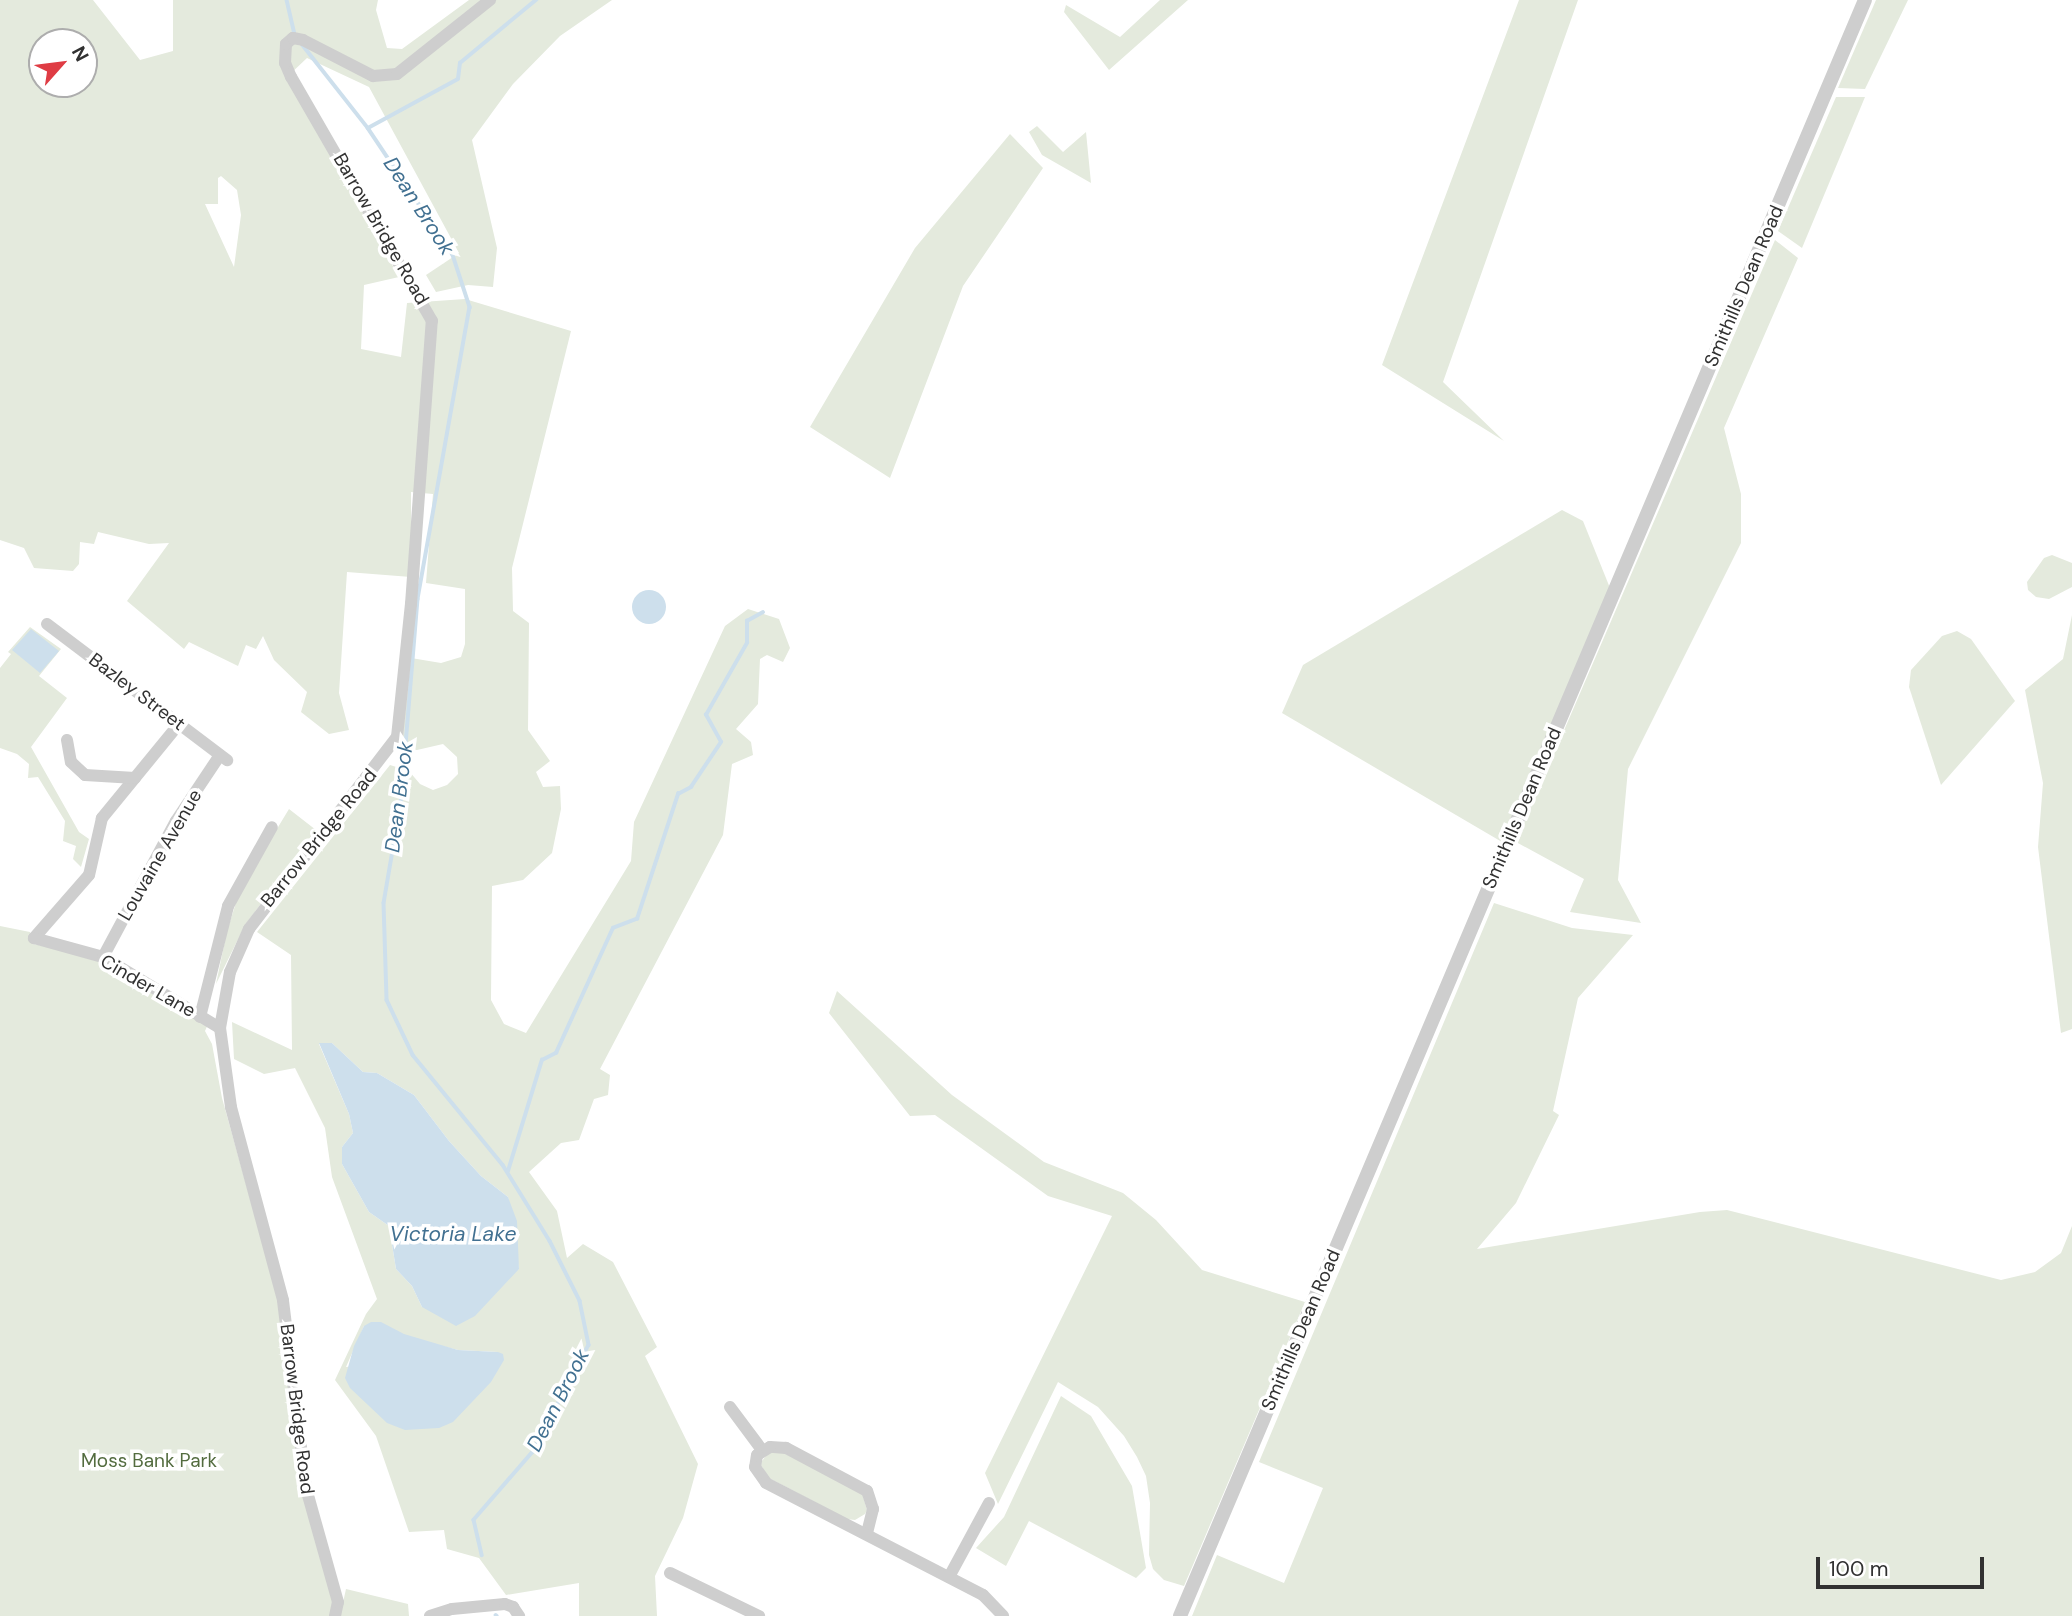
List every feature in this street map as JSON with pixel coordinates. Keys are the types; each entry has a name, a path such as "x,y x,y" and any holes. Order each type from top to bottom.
{"street":[{"name":"Barrow Bridge Road","path":"335,1616 338,1602 306,1488 283,1300 231,1107 219,1028 230,972 249,929 397,737 411,604 432,321 291,76 285,63 286,44 293,38 303,40 373,76 401,72 490,0"},
{"name":"Smithills Dean Road","path":"1180,1616 1865,0"},
{"name":"Bazley Street","path":"47,624 223,758"},
{"path":"67,740 71,762 85,775 135,778 179,724"},
{"name":"Louvaine Avenue","path":"103,957 176,821 223,758"},
{"name":"Cinder Lane","path":"135,778 102,818 89,875 34,938 103,957 219,1028"},
{"path":"200,1017 228,906 272,827"},
{"path":"731,1407 762,1450"},
{"path":"762,1450 786,1448 867,1490 873,1509 867,1533"},
{"path":"762,1450 755,1467 766,1483 983,1595 1003,1616"},
{"path":"950,1577 989,1503"},
{"path":"670,1573 759,1616"},
{"path":"430,1616 452,1609 505,1604 513,1606 519,1616"}],"green space":[{"path":"0,0 93,0 140,60 173,51 173,0 378,0 376,10 387,48 402,49 469,0 612,0 560,36 513,84 472,140 497,248 493,287 468,285 436,292 426,275 459,253 369,87 307,58 287,77 399,277 364,285 361,349 401,357 407,303 465,299 571,331 512,568 513,611 529,623 528,730 550,761 536,772 543,787 560,786 561,809 552,853 523,880 492,886 491,1000 504,1024 526,1033 631,861 634,822 725,626 748,609 779,619 790,648 783,662 767,655 760,659 758,704 736,729 751,742 753,755 732,764 723,835 600,1069 610,1075 608,1095 594,1099 579,1140 561,1143 529,1172 557,1211 567,1258 583,1244 613,1262 657,1347 645,1356 698,1464 683,1518 655,1576 657,1616 579,1616 579,1583 506,1595 479,1558 447,1549 444,1530 409,1532 376,1436 335,1380 366,1314 377,1299 332,1177 325,1128 295,1068 264,1074 234,1059 232,1022 292,1050 291,955 257,932 390,765 409,771 420,784 433,790 447,785 458,774 457,757 443,744 417,750 401,749 411,658 441,663 461,657 465,644 465,589 426,583 433,494 411,492 411,577 347,572 339,693 349,730 329,734 301,712 307,692 274,660 263,636 256,649 246,645 238,666 189,642 184,649 127,601 169,543 149,544 98,532 94,544 80,542 79,564 73,571 34,568 24,548 0,540","holes":["221,176 237,190 241,215 234,267 205,204 218,204 218,178","332,1043 363,1072 377,1073 414,1095 449,1141 481,1176 508,1197 519,1269 422,1307 412,1286 396,1269 389,1226 369,1212 342,1164 342,1147 353,1133 349,1114 319,1044","364,1326 458,1350 498,1352 346,1367"]},
{"path":"1160,0 1188,0 1109,70 1064,12 1066,5 1120,37"},
{"path":"1519,0 1578,0 1443,382 1504,441 1382,365"},
{"path":"1876,0 1908,0 1865,89 1838,88"},
{"path":"1836,97 1865,97 1802,248 1778,231"},
{"path":"1037,126 1063,152 1086,132 1091,183 1042,155 1029,132"},
{"path":"1010,134 1043,168 963,286 890,478 810,427 915,248"},
{"path":"1775,240 1798,258 1724,428 1741,494 1741,543 1628,769 1618,880 1641,923 1570,912 1584,879 1516,842"},
{"path":"1562,510 1583,521 1610,588 1502,842 1282,713 1303,665"},
{"path":"2052,555 2072,563 2072,587 2049,599 2036,597 2028,590 2027,582 2044,558"},
{"path":"2072,615 2072,1029 2061,1033 2038,847 2043,783 2025,690 2063,659"},
{"path":"30,627 61,649 39,676 67,698 31,747 79,832 89,839 81,867 73,859 76,846 63,841 65,821 38,777 28,778 29,764 17,754 0,748 0,668 11,654 8,652"},
{"path":"1957,631 1971,639 2015,701 1941,785 1909,687 1911,670 1942,636"},
{"path":"289,809 316,830 245,925 216,984 227,931 240,890"},
{"path":"1494,903 1572,928 1633,935 1578,998 1553,1111 1559,1115 1516,1203 1477,1249 1700,1212 1727,1210 2001,1280 2035,1272 2061,1253 2072,1226 2072,1616 1192,1616 1217,1555 1284,1583 1323,1488 1259,1462"},
{"name":"Moss Bank Park","path":"0,926 30,932 33,944 103,957 209,1022 205,1031 212,1044 222,1098 278,1299 308,1499 338,1602 330,1616 0,1616"},
{"path":"837,991 952,1095 1044,1162 1123,1193 1156,1220 1202,1270 1305,1302 1184,1586 1164,1580 1153,1569 1149,1555 1150,1503 1146,1476 1137,1457 1124,1436 1098,1407 1058,1382 998,1504 985,1473 1112,1216 1048,1196 935,1115 910,1116 829,1013"},
{"path":"1061,1396 1091,1416 1132,1486 1146,1568 1136,1578 1029,1521 1006,1566 976,1548 1004,1517"},
{"path":"782,1452 862,1493 867,1510 865,1514 855,1520 847,1519 769,1478 761,1465 762,1461 768,1453"},
{"path":"346,1589 408,1604 409,1616 340,1616"}],"water":[{"path":"649,590 661,595 666,607 661,619 649,624 637,619 632,607 637,595"},
{"path":"31,629 59,651 40,673 12,650"},
{"name":"Victoria Lake","path":"319,1043 332,1043 363,1072 377,1073 414,1095 449,1141 481,1176 508,1197 517,1221 519,1269 475,1316 456,1326 422,1307 412,1286 396,1269 389,1226 369,1212 342,1164 342,1147 353,1133 349,1114"},
{"path":"371,1322 381,1322 404,1334 458,1350 498,1352 503,1354 504,1360 491,1382 453,1422 439,1428 405,1430 387,1423 350,1388 345,1378 354,1346 364,1326"}],"waterway":[{"name":"Dean Brook","path":"287,0 295,35"},
{"path":"368,128 458,79 460,63 536,0"},
{"name":"Dean Brook","path":"302,44 368,128 453,255 470,307 418,599 401,804 384,903 387,1000 413,1055 503,1165 550,1241 580,1301 589,1345 533,1452 474,1520 482,1555"},
{"path":"508,1171 542,1060 556,1053 613,928 637,919 678,794 691,787 721,742 706,715 747,643 747,621 763,612"}]}
